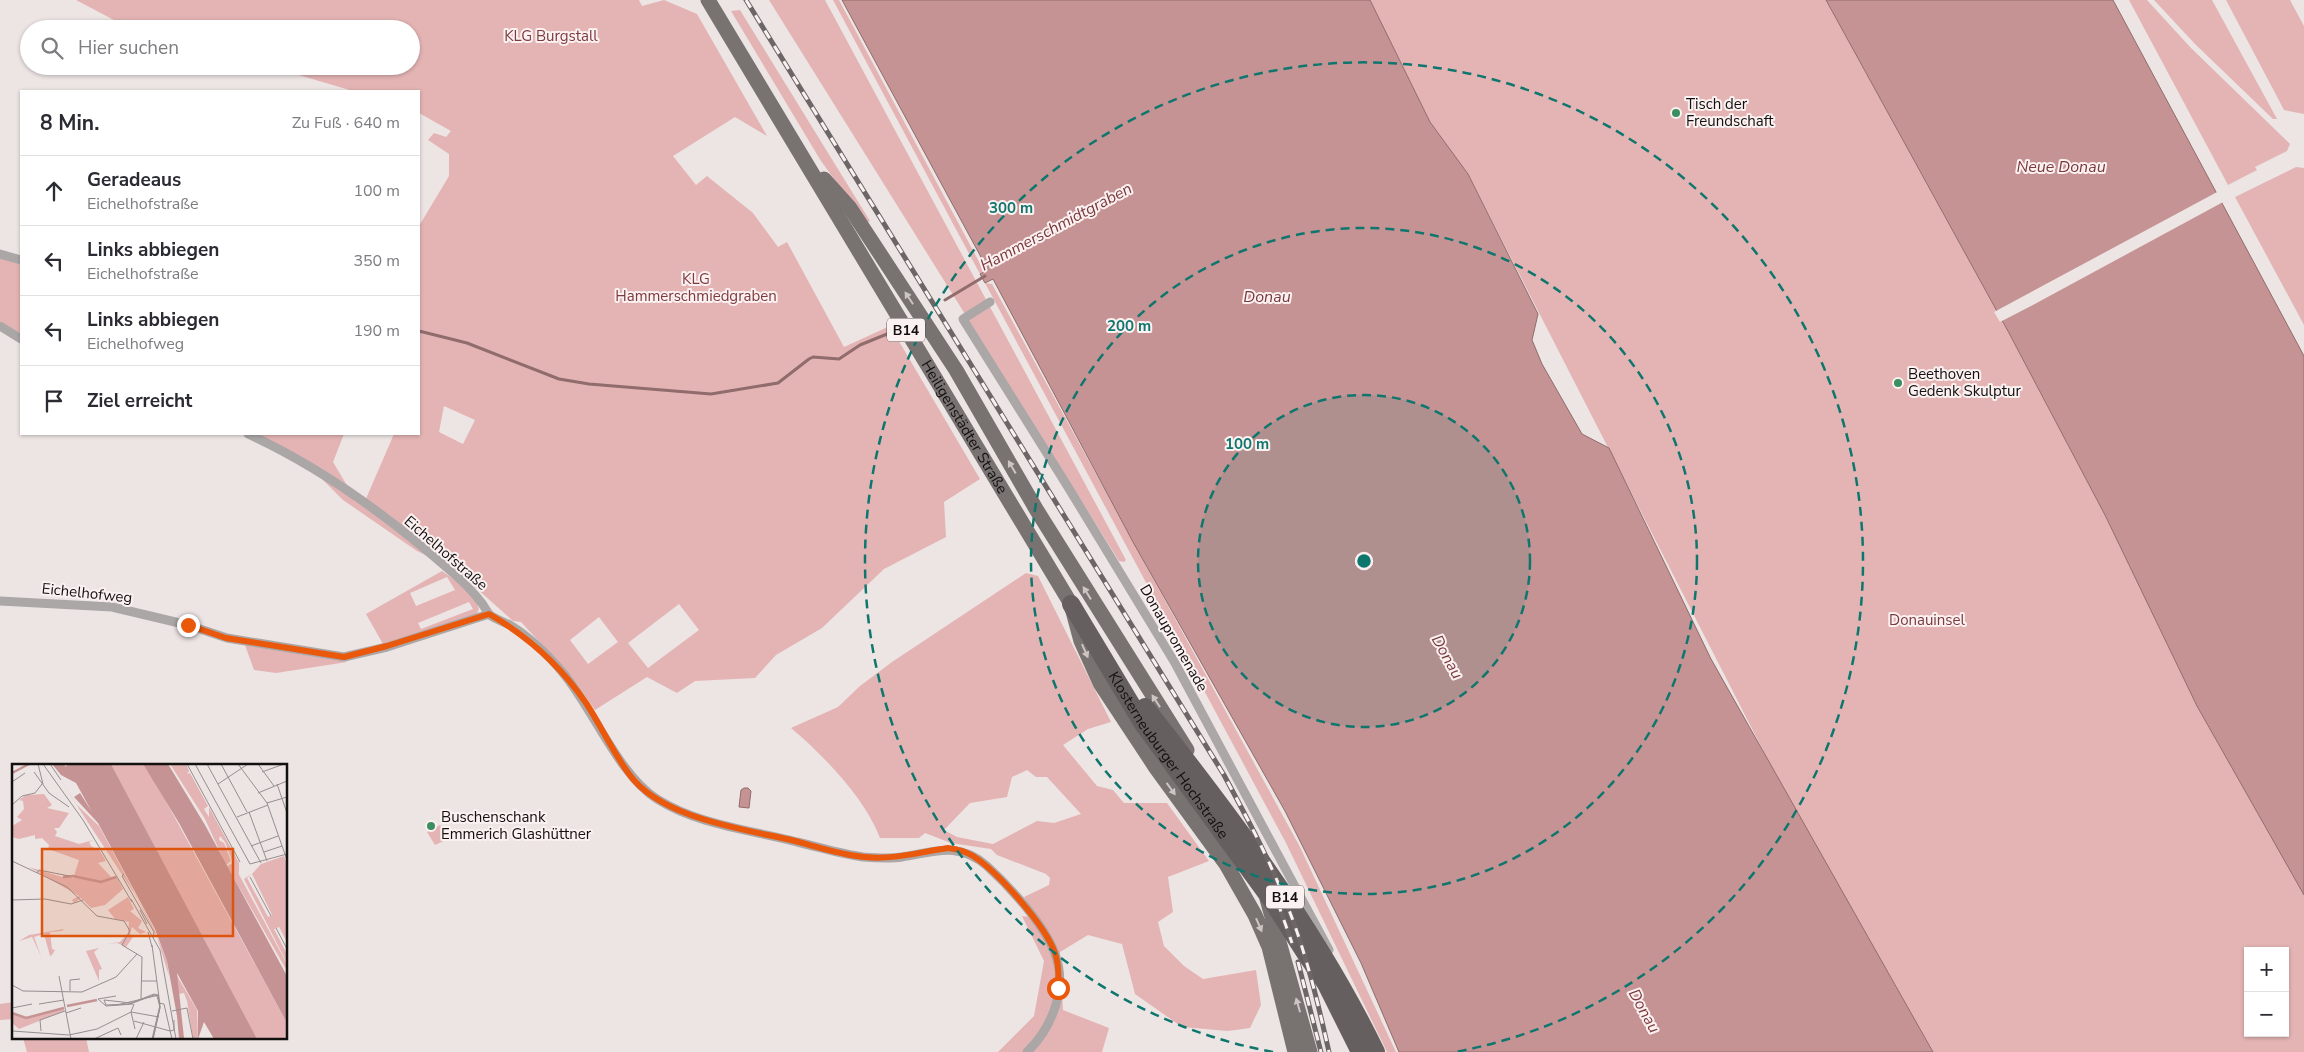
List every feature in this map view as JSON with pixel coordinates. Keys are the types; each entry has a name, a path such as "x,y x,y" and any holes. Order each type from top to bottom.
{"highway":[{"name":"Heiligenstädter Straße","path":"1071,604 1113,671"},
{"name":"Klosterneuburger Hochstraße","path":"1113,671 1143,724 1272,901 1326,984 1360,1052"},
{"name":"Klosterneuburger Hochstraße","path":"1113,671 1180,752 1309,932 1376,1052"}],"main road":[{"name":"Heiligenstädter Straße","path":"708,0 1071,604"},
{"path":"802,155 850,208 956,370 1062,551 1237,827 1265,892 1310,1052"},
{"path":"1071,604 1081,641 1100,683 1156,768 1226,864 1255,914 1269,947 1295,1052"}],"street":[{"path":"0,254 20,260"},
{"name":"Donaupromenade","path":"990,302 963,319 1175,663 1342,973 1359,1010 1359,1018 1350,1052"},
{"path":"0,326 20,338"},
{"name":"Eichelhofstraße","path":"250,435 298,459 387,520 454,574 474,593 489,614 522,634 562,672 586,704 630,776 658,800 683,812 709,820 840,854 891,858 948,848 965,852 983,863 1030,913 1051,946 1057,961 1058,988 1054,1011 1045,1031 1027,1052"},
{"name":"Eichelhofweg","path":"0,601 112,607 188,625 226,638 344,657 387,646 489,614"}],"green space":[{"path":"76,0 639,0 642,6 664,0 697,14 767,136 735,117 673,156 696,185 707,176 753,213 778,247 787,242 844,347 890,326 980,479 944,502 946,537 884,569 822,628 776,655 755,678 695,681 677,693 647,677 595,710 572,677 521,622 513,621 456,570 417,551 343,500 303,460 255,435 344,435 333,462 351,492 365,501 394,435 420,435 420,224 449,176 449,154 428,140 434,133 446,137 451,131 420,114 420,90 350,90 299,75 420,75 420,20 114,20","holes":["444,406 475,420 463,444 439,432","679,604 699,630 648,668 628,643","599,617 618,642 588,664 570,640"]},
{"path":"769,0 825,0 1126,560 1124,562 1119,561"},
{"path":"833,0 839,0 984,271 980,274"},
{"name":"Donauinsel","path":"1370,0 1826,0 2009,333 2105,515 2197,706 2304,895 2304,1052 1933,1052 1768,760 1468,174 1430,122"},
{"path":"2129,0 2147,0 2191,48 2290,144 2287,151 2255,167 2257,170 2228,185"},
{"path":"2154,0 2212,0 2277,119 2273,119 2195,44"},
{"path":"2226,0 2290,0 2304,26 2304,114 2284,110"},
{"path":"740,10 870,221 866,223 821,161 731,11"},
{"path":"2296,167 2304,168 2304,325 2235,197"},
{"path":"0,254 20,260 20,335 0,321"},
{"path":"985,283 992,284 1300,847 1396,1052 1387,1052 1286,843"},
{"path":"442,571 469,593 479,609 476,615 383,644 366,614","holes":["447,577 455,590 416,606 410,593","469,602 473,609 421,629 418,623"]},
{"path":"1026,573 1038,576 1111,722 1088,729 1063,745 1097,786 1113,790 1124,803 1167,803 1209,861 1168,877 1173,912 1158,922 1164,946 1184,966 1203,979 1256,970 1261,1005 1250,1028 1228,1031 1182,1027 1135,994 1122,944 1088,935 1060,952 1063,1010 1109,1028 1102,1052 998,1052 1034,1016 1044,961 1022,916 1036,918 1024,897 1049,885 1050,878 1046,874 997,855 991,849 951,843 925,833 919,838 880,838 864,808 842,778 817,751 791,728 838,707 860,686 892,662","holes":["1027,770 1036,777 1047,777 1081,814 1054,823 1037,821 993,844 957,837 944,830 970,803 1007,797 1012,777"]},
{"path":"245,645 347,662 276,673 254,670"},
{"path":"440,825 450,838 435,845 427,832"},
{"path":"12,1002 12,1019 0,1020 0,1004"},
{"path":"24,1040 86,1040 89,1052 27,1052"}],"water":[{"name":"Donau","path":"842,0 1370,0 1430,122 1468,174 1538,314 1532,340 1542,364 1582,434 1609,448 1711,659 1933,1052 1399,1052 1361,963 1285,811 1133,542 993,279 985,283 980,274 988,270"},
{"name":"Neue Donau","path":"1826,0 2113,0 2304,356 2304,895 2197,706 2105,515 2009,333"},
{"path":"748,788 751,791 749,808 739,807 741,790"}],"pier":[{"path":"2219,191 2225,201 2031,306 2000,322 1994,312"}],"waterway":[{"name":"Hammerschmidtgraben","path":"945,300 985,276"},
{"name":"Hammerschmidtgraben","path":"420,331 467,343 559,379 589,384 711,394 778,383 813,357 839,359 860,345 892,332"}],"railway":[{"path":"746,0 1224,775 1266,855 1294,923 1311,978 1329,1052"},
{"path":"1272,886 1292,943"},
{"path":"1298,962 1321,1052"}],"place":[{"name":"Tisch der Freundschaft","path":"1676,113"},
{"name":"Beethoven Gedenk Skulptur","path":"1898,383"},
{"name":"Buschenschank Emmerich Glashüttner","path":"431,826"}],"route":[{"path":"188,625 226,638 245,642 314,654 344,657 354,656 489,614 522,634 562,672 586,704 630,776 658,800 683,812 709,820 840,854 891,858 948,848 965,852 983,863 1030,913 1048,940 1055,952 1057,961 1059,972 1058,988"}],"park label":[{"name":"KLG Burgstall","path":"551,36"},
{"name":"KLG Hammerschmiedgraben","path":"696,288"}]}
